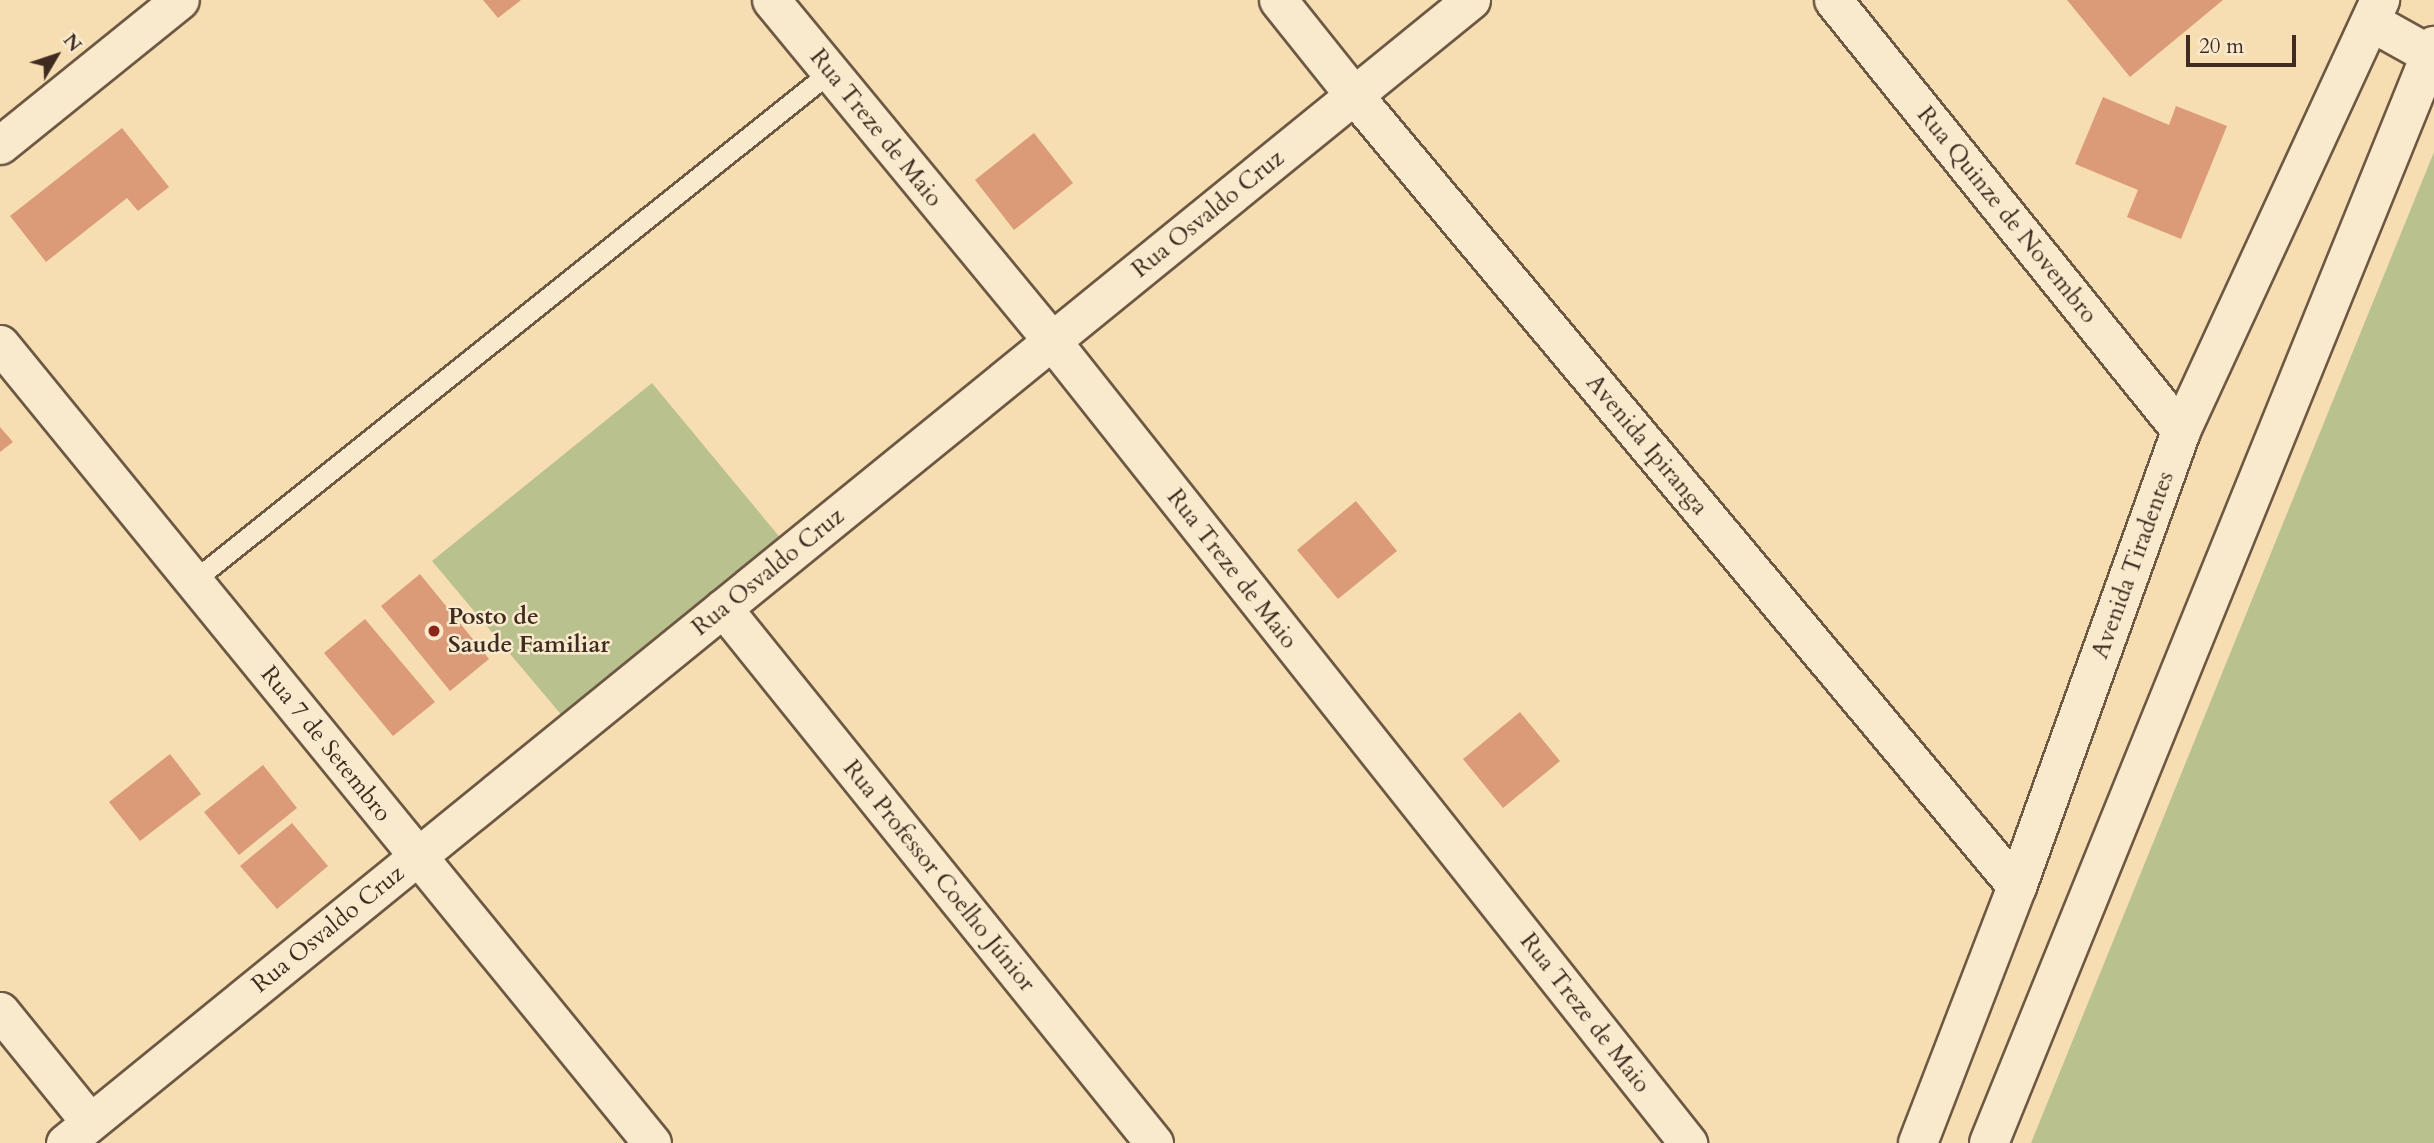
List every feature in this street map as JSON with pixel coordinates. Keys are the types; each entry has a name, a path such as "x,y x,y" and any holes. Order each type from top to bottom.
{"street":[{"path":"0,145 180,0"},
{"name":"Rua Treze de Maio","path":"771,0 1052,341 1688,1143"},
{"name":"Avenida Ipiranga","path":"1279,0 1353,94 2017,887"},
{"name":"Rua Osvaldo Cruz","path":"78,1133 1471,0"},
{"name":"Rua Quinze de Novembro","path":"1833,0 2181,431"},
{"path":"1989,1143 2433,52 2375,11"},
{"name":"Avenida Tiradentes","path":"1918,1143 2017,887 2181,431 2375,11"},
{"name":"Rua 7 de Setembro","path":"0,344 652,1143"},
{"name":"Rua Professor Coelho Júnior","path":"723,608 1154,1143"},
{"path":"0,1011 78,1133"}],"lane":[{"path":"193,581 830,72"}],"green space":[{"path":"2434,152 2434,1143 2031,1143"},
{"path":"652,383 783,541 569,724 432,561"}],"building":[{"path":"483,0 521,0 498,18"},
{"path":"2067,0 2223,0 2130,77"},
{"path":"2103,97 2169,125 2176,106 2227,126 2181,239 2127,217 2138,190 2075,164"},
{"path":"122,128 169,187 138,211 127,198 46,262 10,216"},
{"path":"1034,133 1073,183 1014,230 975,180"},
{"path":"0,427 13,442 0,452"},
{"path":"1356,501 1397,551 1338,599 1297,550"},
{"name":"Posto de Saude Familiar","path":"420,574 489,659 450,691 381,606"},
{"path":"365,619 435,702 393,736 324,653"},
{"path":"1520,712 1560,761 1503,808 1463,759"},
{"path":"170,754 201,794 140,841 109,802"},
{"path":"263,765 297,808 239,855 204,812"},
{"path":"292,823 328,866 277,909 240,866"}],"place":[{"name":"Posto de Saude Familiar","path":"434,631"}]}
